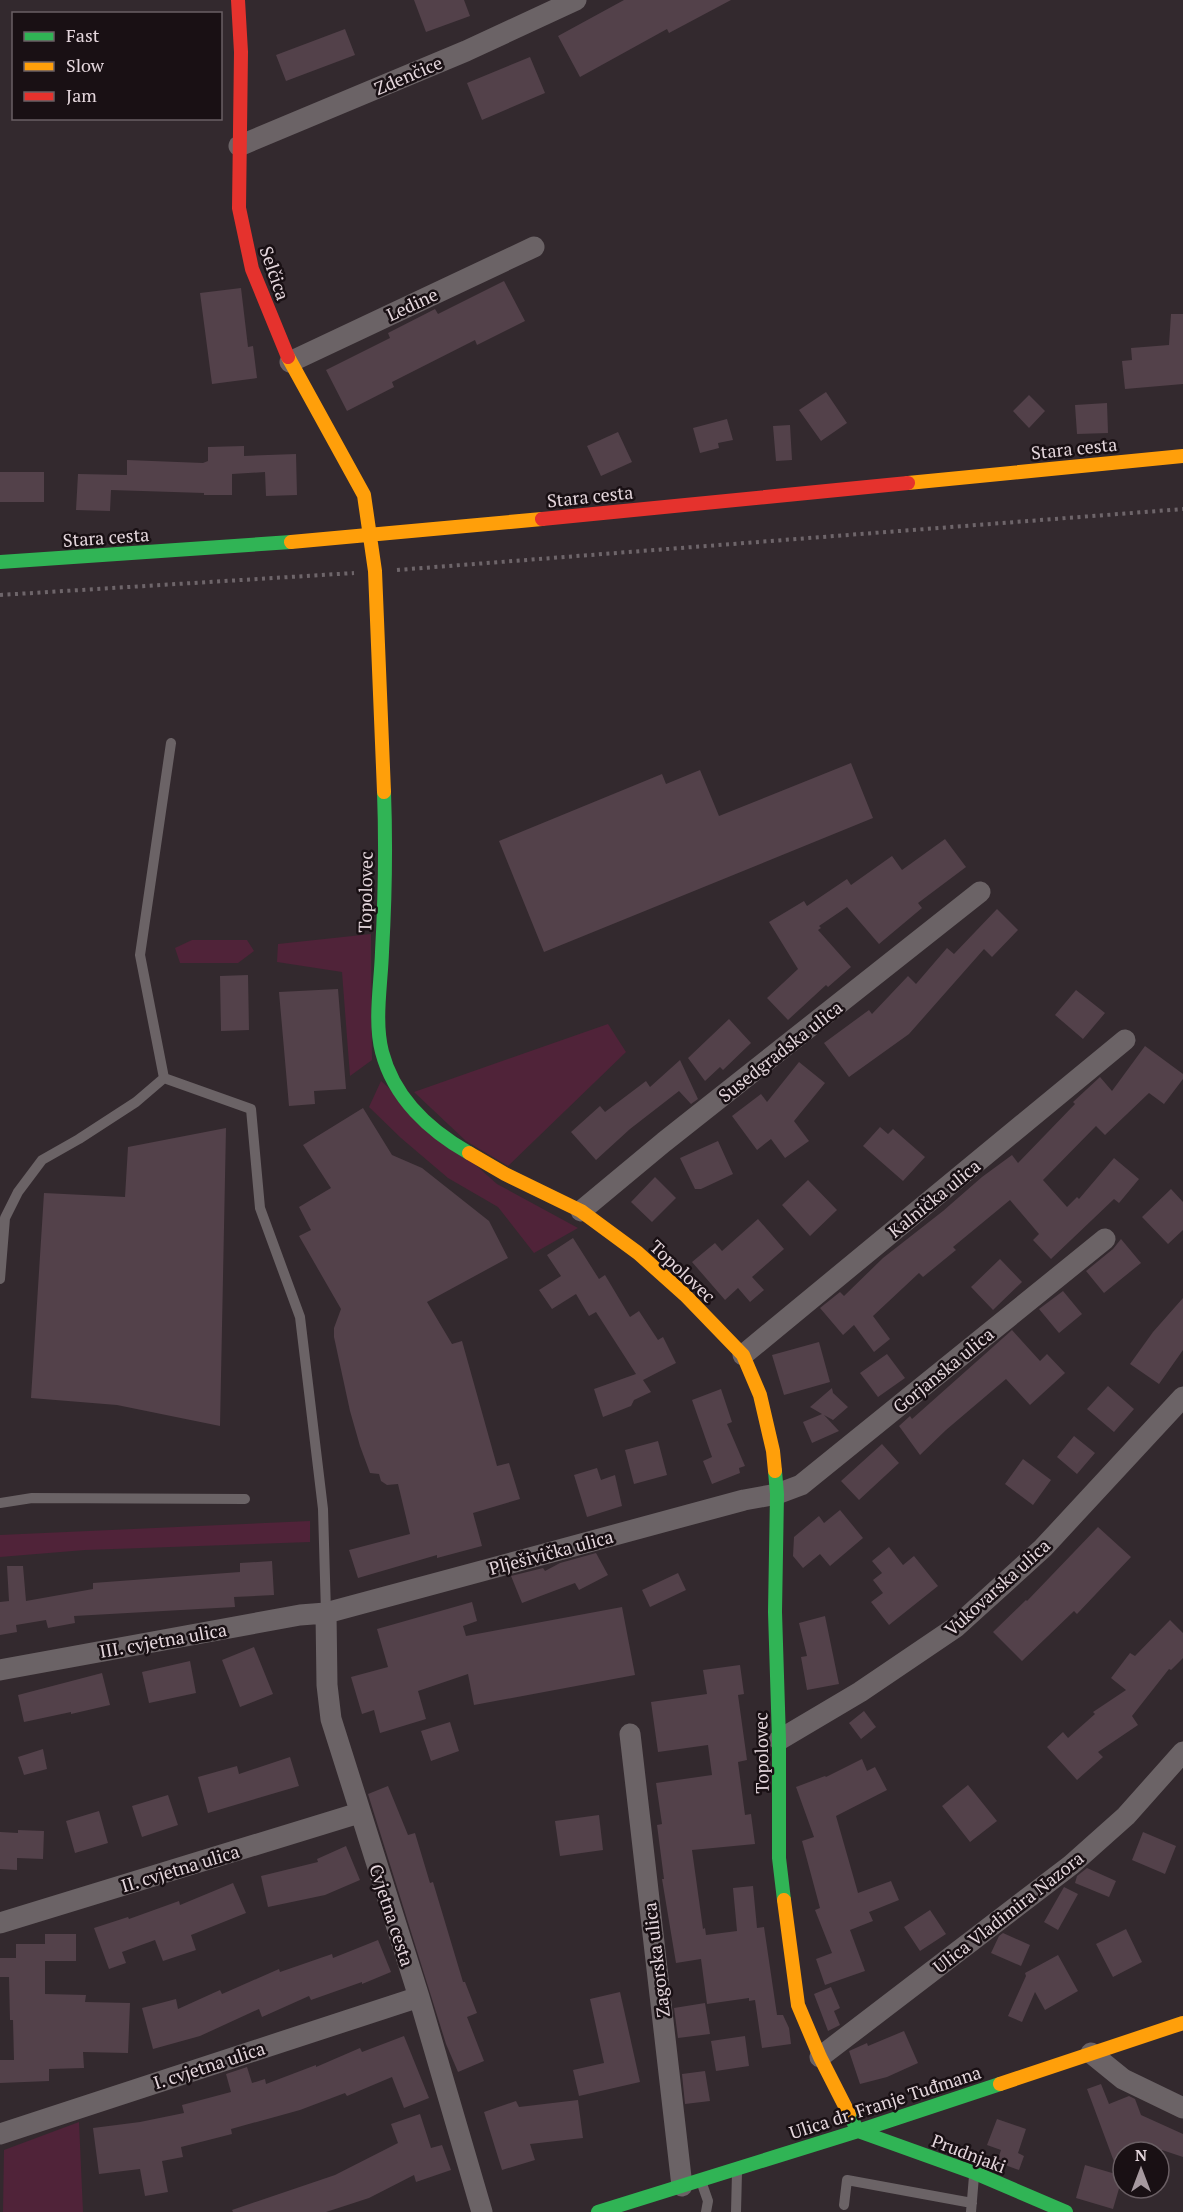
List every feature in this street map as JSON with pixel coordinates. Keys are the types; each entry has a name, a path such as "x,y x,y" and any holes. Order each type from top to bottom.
{"street":[{"name":"Selčica","path":"238,0 241,52 239,208 252,269 290,362 364,495 370,536"},
{"name":"Zdenčice","path":"239,146 466,51 576,0"},
{"name":"Ledine","path":"290,362 534,247"},
{"name":"Stara cesta","path":"0,562 370,536 1183,456"},
{"name":"Topolovec","path":"370,536 375,571 384,797 384,912 379,1023 382,1052 393,1080 407,1102 427,1124 462,1149 505,1174 582,1211 638,1253 685,1294 743,1355 760,1395 773,1451 777,1494 775,1612 780,1740 781,1869 798,2005 820,2057 858,2131"},
{"name":"Susedgradska ulica","path":"582,1211 664,1142 980,892"},
{"name":"Kalnička ulica","path":"743,1355 1125,1040"},
{"name":"Gorjanska ulica","path":"777,1494 801,1485 1105,1239"},
{"name":"Vukovarska ulica","path":"780,1740 860,1692 956,1627 1043,1548 1183,1397"},
{"name":"Plješivička ulica","path":"326,1613 744,1500 777,1494"},
{"name":"III. cvjetna ulica","path":"0,1670 300,1615 326,1613"},
{"name":"Cvjetna cesta","path":"326,1613 327,1685 331,1719 419,1997 482,2212"},
{"name":"Zagorska ulica","path":"630,1734 691,2183"},
{"name":"Ulica Vladimira Nazora","path":"820,2057 1071,1865 1126,1816 1183,1752"},
{"name":"II. cvjetna ulica","path":"0,1923 359,1813"},
{"name":"I. cvjetna ulica","path":"0,2134 419,1997"},
{"name":"Ulica dr. Franje Tuđmana","path":"598,2212 858,2131 1183,2023"},
{"path":"1091,2052 1123,2079 1183,2108"},
{"name":"Prudnjaki","path":"858,2131 975,2173 1066,2212"}],"lane":[{"path":"164,1078 140,955 171,743"},
{"path":"0,1279 5,1218 18,1192 42,1160 136,1102 164,1078"},
{"path":"164,1078 251,1109 260,1208 300,1317 323,1509 326,1613"},
{"path":"0,1503 32,1498 245,1499"},
{"path":"736,2212 737,2169"},
{"path":"844,2205 847,2180 971,2207 975,2173"},
{"path":"691,2183 708,2201 706,2212"}],"path":[{"path":"0,595 375,571 1183,509"}],"shaded area":[{"path":"371,934 372,1060 350,1076 342,972 277,962 278,944"},
{"path":"192,940 247,940 254,951 238,963 180,963 175,948"},
{"path":"608,1024 626,1052 508,1166 466,1141 414,1092"},
{"path":"381,1081 497,1184 578,1228 534,1253 498,1207 448,1178 369,1107"},
{"path":"310,1521 310,1542 85,1550 0,1557 0,1535"},
{"path":"79,2122 83,2212 3,2212 4,2150"}],"building":[{"path":"414,0 464,0 470,16 426,32"},
{"path":"624,0 731,0 669,33 667,29 580,77 558,36"},
{"path":"345,29 355,55 286,81 276,55"},
{"path":"530,57 545,93 482,120 467,83"},
{"path":"504,281 525,321 477,345 475,340 392,382 394,387 347,411 326,370 390,338 388,333 435,309 438,314"},
{"path":"241,288 248,347 253,346 257,378 212,384 200,293"},
{"path":"1171,314 1183,314 1183,384 1125,389 1122,361 1132,360 1131,348 1169,345"},
{"path":"826,392 847,423 821,441 799,410"},
{"path":"1029,395 1045,411 1029,428 1013,411"},
{"path":"1107,403 1108,433 1077,434 1075,405"},
{"path":"727,419 733,440 718,443 719,448 700,453 693,428"},
{"path":"790,425 792,460 776,461 773,426"},
{"path":"618,432 632,462 601,476 587,446"},
{"path":"244,446 244,456 296,454 297,495 266,496 265,472 232,474 232,495 111,490 110,511 76,510 78,474 127,475 127,460 203,463 208,461 208,447"},
{"path":"0,472 44,472 44,502 0,502"},
{"path":"851,763 873,818 544,952 499,841 662,774 666,784 700,770 719,816"},
{"path":"945,839 966,867 918,903 922,908 879,944 847,907 819,926 821,928 818,930 851,967 828,987 826,985 788,1020 767,998 798,969 769,922 804,901 807,906 847,879 851,885 892,856 902,870"},
{"path":"997,909 1018,930 992,957 984,949 909,1034 849,1077 824,1043 869,1010 872,1014 908,976 916,984 947,948 954,954"},
{"path":"248,975 249,1030 221,1031 220,976"},
{"path":"338,989 346,1089 314,1091 315,1104 289,1106 279,992"},
{"path":"1076,990 1105,1013 1083,1039 1055,1015"},
{"path":"729,1019 751,1043 723,1070 720,1067 705,1081 688,1058"},
{"path":"1145,1046 1183,1074 1183,1079 1164,1104 1149,1093 1105,1135 1096,1126 1043,1180 1067,1207 1077,1197 1079,1199 1114,1158 1139,1179 1119,1203 1114,1199 1051,1259 1033,1240 1039,1234 1010,1200 953,1247 956,1250 923,1277 919,1273 873,1316 890,1339 874,1352 854,1325 843,1335 820,1308 840,1292 844,1296 883,1258 1012,1155 1018,1163 1075,1104 1073,1102 1100,1077 1112,1091"},
{"path":"680,1060 698,1099 691,1104 679,1091 630,1129 596,1160 571,1132 600,1106 605,1112 646,1081 650,1087"},
{"path":"799,1062 825,1083 794,1121 809,1141 785,1158 771,1139 757,1150 732,1116 761,1094 767,1102"},
{"path":"363,1108 392,1155 422,1168 489,1221 508,1258 427,1302 452,1344 462,1341 497,1466 509,1463 520,1499 473,1513 482,1546 437,1558 437,1555 358,1578 349,1550 410,1534 398,1484 387,1485 381,1481 379,1474 370,1473 360,1446 334,1337 334,1328 341,1309 299,1236 311,1230 299,1207 331,1188 303,1145"},
{"path":"880,1127 888,1134 893,1129 925,1157 903,1181 863,1146"},
{"path":"226,1128 220,1426 117,1405 31,1398 44,1193 125,1197 128,1147"},
{"path":"718,1141 733,1174 701,1189 695,1189 680,1158"},
{"path":"655,1177 676,1198 652,1222 631,1202"},
{"path":"808,1180 837,1210 810,1236 782,1205"},
{"path":"1171,1189 1183,1202 1183,1230 1168,1244 1142,1217"},
{"path":"758,1219 784,1249 752,1277 764,1290 750,1302 738,1288 725,1300 692,1262 715,1243 722,1251"},
{"path":"573,1238 599,1279 605,1275 630,1317 639,1311 658,1340 663,1337 676,1363 643,1380 651,1392 634,1400 631,1406 603,1417 594,1389 636,1374 596,1312 589,1316 576,1294 552,1309 539,1290 561,1276 547,1255"},
{"path":"1121,1239 1141,1263 1104,1293 1086,1271 1113,1249"},
{"path":"1000,1259 1022,1282 993,1310 971,1287"},
{"path":"1063,1291 1082,1314 1059,1333 1039,1309"},
{"path":"1183,1298 1183,1350 1159,1384 1130,1364 1153,1332"},
{"path":"1012,1330 1040,1361 1047,1354 1065,1373 1030,1405 1006,1379 920,1455 899,1426 910,1416 912,1419"},
{"path":"819,1342 830,1382 784,1395 772,1355"},
{"path":"887,1354 905,1378 878,1397 860,1373"},
{"path":"1108,1386 1134,1409 1114,1432 1087,1409"},
{"path":"832,1388 833,1393 848,1407 833,1420 824,1415 839,1431 812,1443 803,1422 822,1414 810,1407"},
{"path":"721,1389 732,1422 727,1424 745,1466 739,1468 740,1473 712,1484 703,1461 712,1457 692,1400"},
{"path":"1074,1436 1095,1453 1077,1474 1057,1457"},
{"path":"658,1441 667,1475 634,1484 625,1450"},
{"path":"882,1444 899,1463 859,1500 841,1481"},
{"path":"1023,1459 1051,1480 1033,1505 1005,1484"},
{"path":"597,1468 601,1480 615,1475 622,1506 587,1517 574,1475"},
{"path":"840,1510 863,1538 830,1566 820,1554 803,1568 793,1556 794,1537 819,1516 824,1523"},
{"path":"1098,1527 1131,1557 1077,1614 1074,1611 1022,1661 993,1632 1027,1601"},
{"path":"889,1547 903,1565 914,1556 938,1586 889,1625 871,1602 883,1593 873,1580 882,1573 872,1561"},
{"path":"596,1553 608,1575 579,1590 575,1583 522,1603 511,1576 543,1568 545,1571 560,1563"},
{"path":"272,1561 274,1595 234,1597 235,1607 74,1616 75,1623 48,1628 46,1620 16,1625 17,1632 0,1635 0,1602 9,1601 7,1566 23,1566 26,1601 93,1589 93,1583 240,1572 240,1563"},
{"path":"678,1573 686,1590 650,1607 642,1590"},
{"path":"472,1602 477,1621 463,1626 466,1636 622,1607 635,1675 474,1705 468,1674 418,1691 426,1719 380,1733 374,1710 362,1714 351,1677 388,1667 377,1629"},
{"path":"825,1616 839,1684 807,1690 801,1657 807,1656 799,1623"},
{"path":"1170,1620 1183,1633 1183,1658 1171,1670 1169,1669 1132,1716 1138,1725 1098,1752 1103,1757 1077,1780 1047,1747 1063,1732 1068,1738 1095,1714 1093,1712 1126,1690 1111,1678 1130,1653 1135,1656"},
{"path":"254,1647 273,1694 240,1707 222,1660"},
{"path":"190,1661 196,1693 149,1703 142,1672"},
{"path":"740,1665 744,1694 738,1695 747,1760 738,1762 745,1815 751,1814 755,1844 692,1850 703,1929 705,1928 706,1935 737,1931 733,1888 753,1886 757,1928 764,1927 777,2015 783,2015 789,2028 791,2044 762,2048 755,2000 749,2001 749,1998 707,2004 701,1959 676,1963 662,1879 664,1879 657,1825 662,1824 656,1783 712,1775 708,1745 658,1752 651,1702 707,1694 703,1670"},
{"path":"102,1673 110,1705 24,1722 18,1695"},
{"path":"864,1711 876,1727 861,1739 849,1723"},
{"path":"450,1722 459,1751 431,1761 421,1731"},
{"path":"43,1749 47,1769 24,1775 18,1757"},
{"path":"290,1757 299,1786 208,1813 198,1777 237,1766 239,1774"},
{"path":"862,1759 867,1771 875,1767 887,1790 836,1816 858,1893 891,1881 899,1900 869,1912 873,1921 850,1930 865,1971 825,1985 816,1959 832,1953 815,1910 820,1908 802,1841 814,1837 796,1787 826,1777"},
{"path":"968,1785 997,1821 970,1842 942,1806"},
{"path":"388,1786 408,1835 415,1833 430,1883 433,1882 463,1982 465,1982 477,2013 467,2017 484,2061 458,2072 446,2044 368,1794"},
{"path":"168,1795 178,1825 142,1837 132,1806"},
{"path":"99,1811 108,1843 75,1853 66,1821"},
{"path":"599,1815 603,1850 560,1856 555,1821"},
{"path":"18,1830 44,1831 43,1859 17,1858 17,1870 0,1869 0,1832 18,1833"},
{"path":"1143,1832 1176,1846 1165,1874 1132,1860"},
{"path":"346,1846 360,1880 325,1895 268,1907 261,1876 318,1862 317,1859"},
{"path":"1087,1868 1116,1881 1109,1897 1075,1883 1077,1876"},
{"path":"233,1883 246,1913 191,1935 196,1950 163,1961 155,1940 122,1952 126,1963 109,1969 94,1928 128,1917 129,1919 179,1901 180,1905"},
{"path":"1064,1887 1078,1894 1058,1930 1044,1922"},
{"path":"930,1910 946,1934 920,1951 904,1927"},
{"path":"1126,1929 1142,1962 1113,1977 1096,1944"},
{"path":"1003,1933 1030,1945 1021,1966 991,1953 999,1936"},
{"path":"45,1934 76,1934 76,1961 45,1961 45,1994 86,1995 85,2002 130,2003 128,2053 83,2052 84,2068 49,2069 49,2081 0,2083 0,2060 14,2060 9,1977 0,1977 0,1958 16,1958 16,1944 45,1944"},
{"path":"378,1940 391,1972 311,2000 309,1996 262,2017 259,2009 200,2036 153,2049 142,2008 176,1999 178,2009 220,1990 222,1994 279,1969 280,1972 332,1954 333,1958"},
{"path":"1058,1955 1078,1991 1045,2010 1035,1992 1022,2022 1008,2016 1026,1976 1025,1973"},
{"path":"831,1987 840,2008 834,2011 840,2025 828,2031 814,1994"},
{"path":"620,1992 640,2082 579,2096 573,2070 604,2063 590,1999"},
{"path":"705,2003 710,2034 678,2038 674,2008"},
{"path":"904,2031 918,2063 887,2077 860,2084 849,2051"},
{"path":"404,2036 429,2098 404,2108 392,2077 347,2096 345,2093 300,2110 231,2129 232,2134 181,2147 183,2157 162,2161 168,2192 145,2196 140,2169 99,2174 93,2128 184,2113 182,2105 231,2092 226,2074 247,2067 252,2083 265,2079 266,2084 316,2065 316,2067 360,2048 362,2052"},
{"path":"745,2036 749,2066 716,2071 711,2041"},
{"path":"705,2071 710,2101 685,2104 682,2074"},
{"path":"1101,2084 1109,2104 1129,2096 1135,2099 1141,2115 1183,2134 1183,2157 1171,2153 1171,2140 1111,2140 1111,2154 1087,2089"},
{"path":"578,2100 583,2138 530,2144 535,2160 502,2170 484,2112 516,2101 519,2107"},
{"path":"420,2114 431,2148 442,2145 451,2170 416,2182 414,2175 369,2198 326,2212 233,2212 232,2210 335,2175 398,2143 391,2124"},
{"path":"997,2119 1026,2129 1018,2153 1024,2156 1019,2170 997,2162 1001,2150 987,2145"},
{"path":"1085,2165 1111,2173 1111,2200 1116,2200 1113,2209 1076,2198"}],"traffic: fast":[{"path":"0,562 291,542"},
{"path":"384,792 383,932 378,1015 382,1052 395,1084 415,1112 427,1124 469,1153"},
{"path":"775,1471 779,1858 784,1900"},
{"path":"598,2212 1000,2084"},
{"path":"849,2114 858,2131 975,2173 1066,2212"}],"traffic: slow":[{"path":"288,357 364,495 375,571 384,792"},
{"path":"908,483 1183,456"},
{"path":"291,542 542,519"},
{"path":"469,1153 505,1174 581,1211 638,1253 685,1295 743,1355 760,1395 773,1451 775,1471"},
{"path":"784,1900 798,2005 820,2057 849,2114"},
{"path":"1000,2084 1183,2023"}],"traffic: jam":[{"path":"238,0 241,52 239,208 252,269 288,357"},
{"path":"542,519 908,483"}]}
